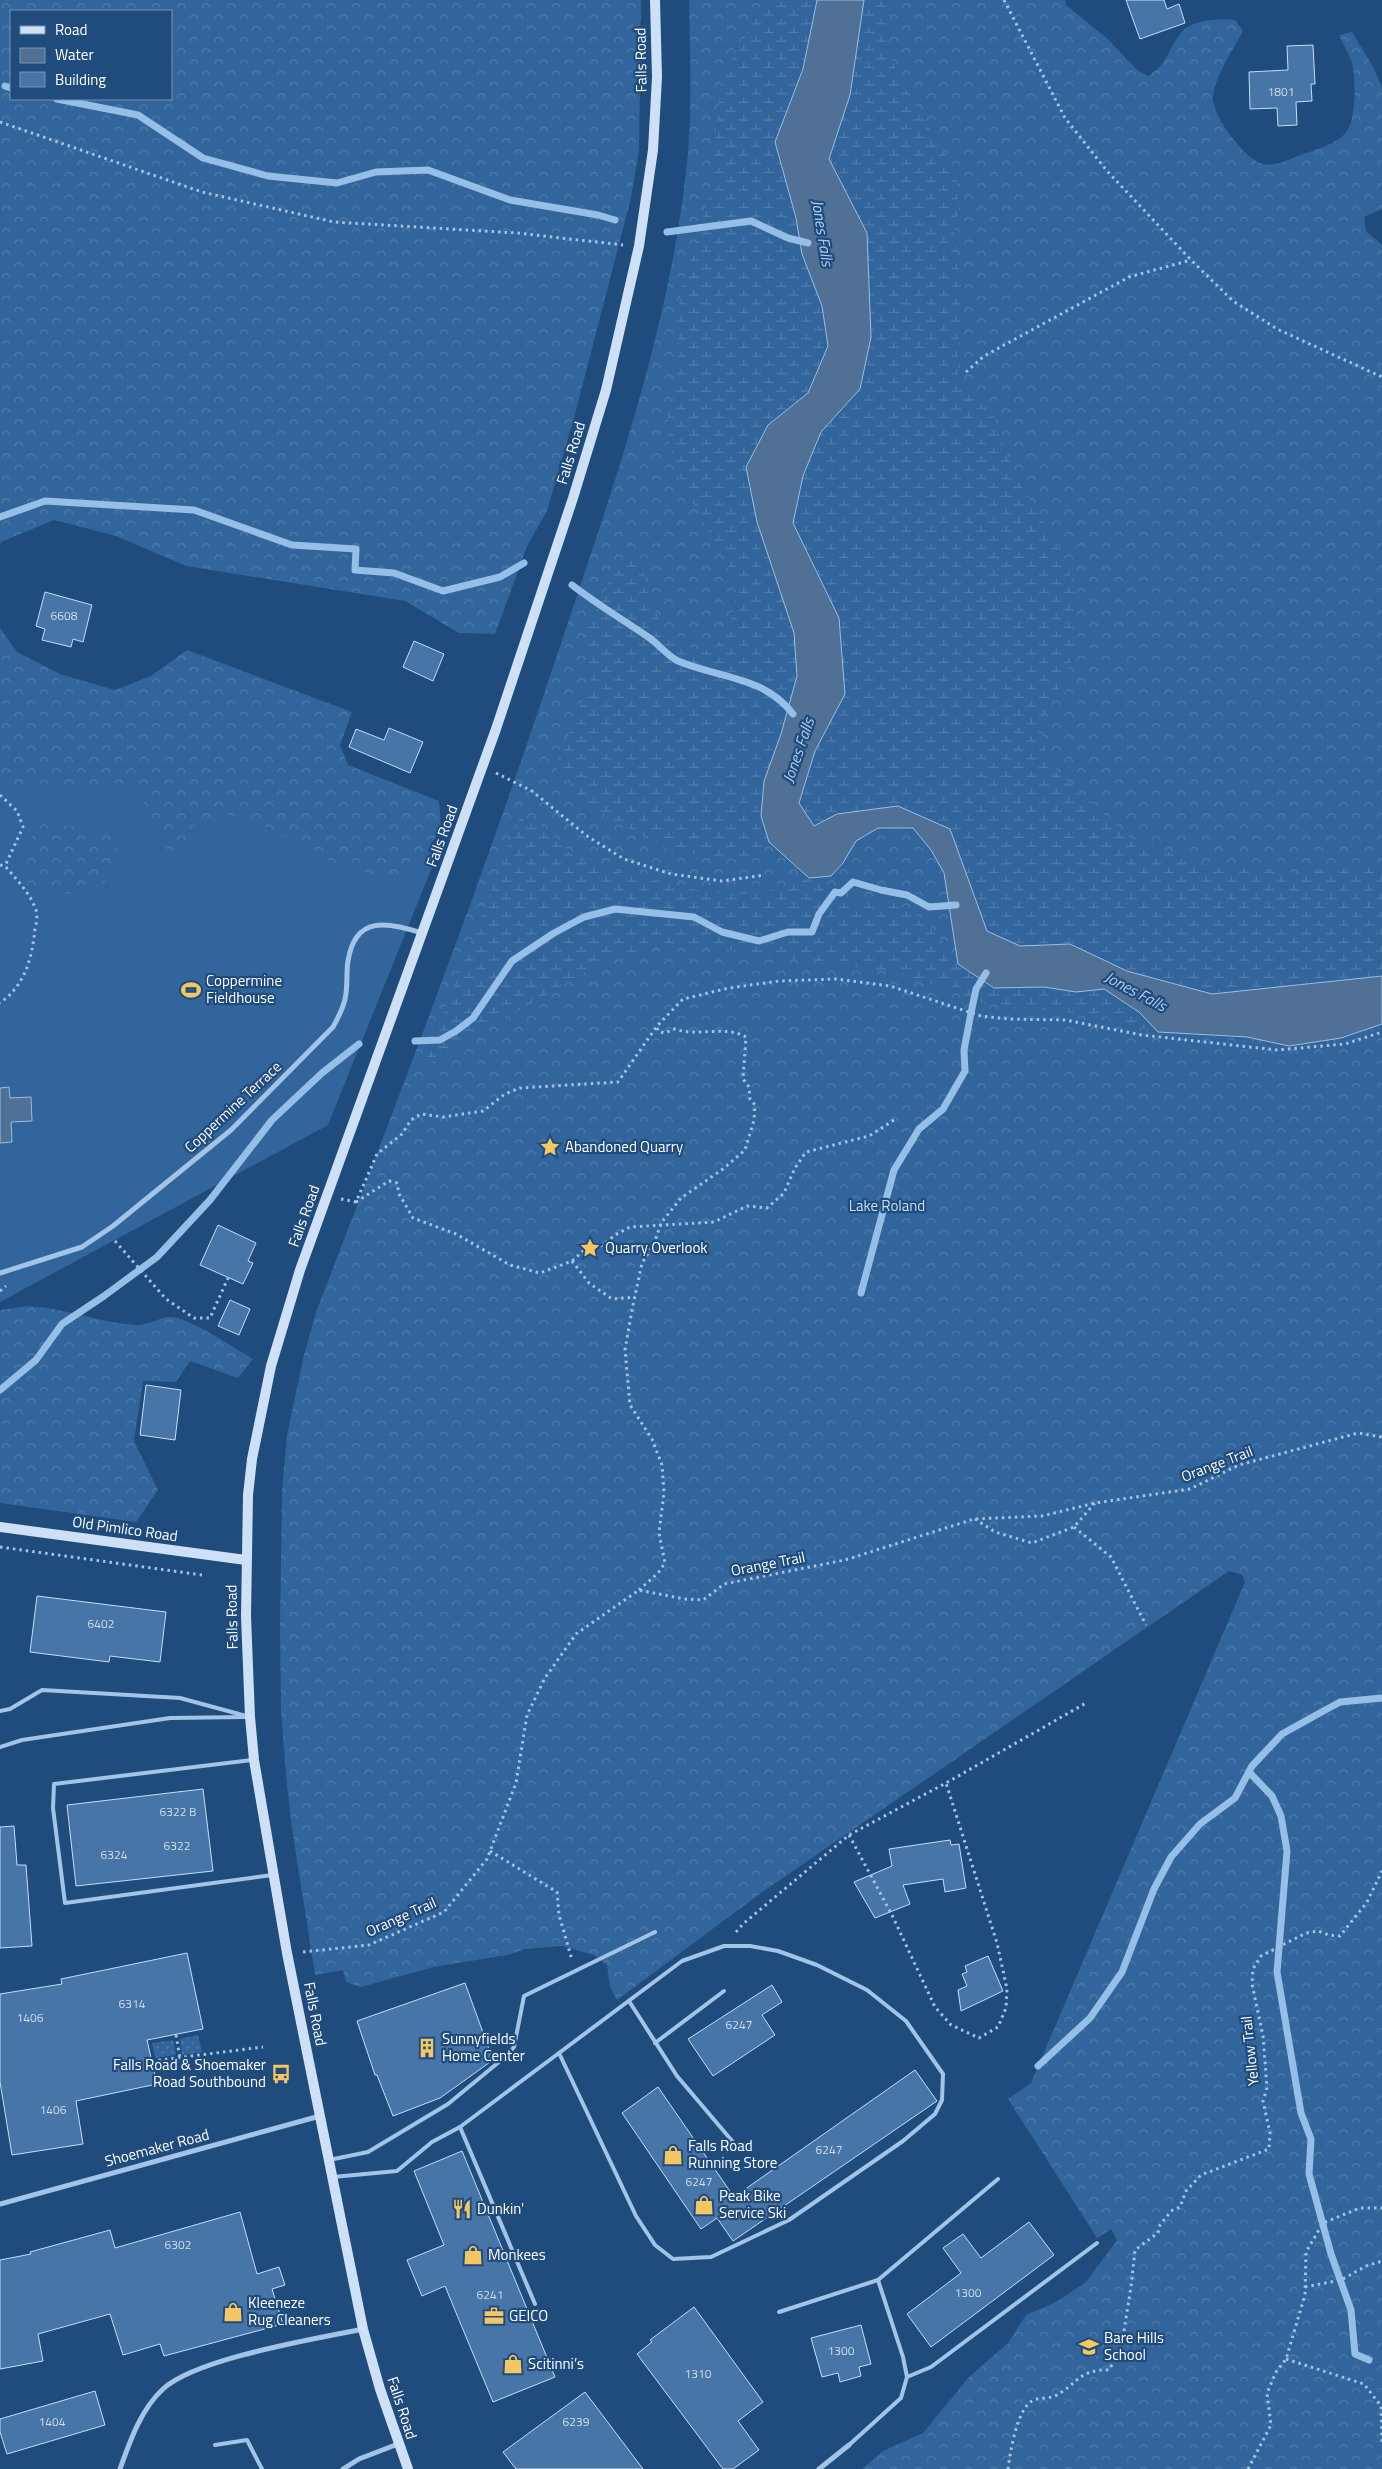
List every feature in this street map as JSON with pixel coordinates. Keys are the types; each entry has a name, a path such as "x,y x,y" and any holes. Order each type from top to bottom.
{"main road":[{"name":"Falls Road","path":"408,2469 398,2444 363,2329 287,1953 254,1760 250,1717 246,1560 252,1459 270,1366 300,1270 483,766 570,507 606,390 639,246 655,122 654,0"},
{"name":"Old Pimlico Road","path":"0,1527 246,1560"}],"street":[{"name":"Coppermine Terrace","path":"0,1273 82,1247 107,1230 231,1130 333,1027 345,999 351,947 360,933 375,925 393,924 422,933"},
{"name":"Shoemaker Road","path":"0,2204 320,2116"},
{"path":"120,2469 131,2439 149,2406 163,2389 177,2379 204,2367 264,2351 363,2329"},
{"path":"343,2469 359,2459 398,2444"},
{"path":"819,2469 849,2445"}],"lane":[{"path":"0,1711 10,1709 42,1690 180,1698 250,1717"},
{"path":"0,1747 22,1740 170,1718 250,1717"},
{"path":"254,1760 54,1784 53,1808 65,1904 273,1875"},
{"path":"329,2160 368,2152 448,2104 505,2057 514,2047 524,1996 654,1932"},
{"path":"333,2177 397,2171 432,2142 460,2127 682,1961 724,1946 750,1946 778,1951 817,1965 867,1990 906,2021 943,2074 942,2100 935,2114 903,2141 789,2220 711,2257 673,2259 655,2245 636,2216 559,2053"},
{"path":"655,2043 724,1991"},
{"path":"629,2001 677,2076 732,2142"},
{"path":"460,2127 535,2304"},
{"path":"779,2312 878,2280 998,2179"},
{"path":"907,2377 931,2367 1097,2243"},
{"path":"849,2445 901,2398 907,2377 878,2280"},
{"path":"215,2445 247,2440 262,2469"}],"path":[{"path":"1004,0 1065,118 1107,171 1191,260 1233,301 1277,329 1382,377"},
{"path":"0,122 202,192 334,222 516,233 639,246"},
{"path":"966,372 984,356 1129,277 1191,260"},
{"path":"483,766 532,791 587,836 624,859 671,874 722,881 765,875"},
{"path":"0,795 17,811 23,827 6,866"},
{"path":"0,865 6,866 30,896 37,913 33,947 27,973 9,997 0,1003"},
{"path":"356,1202 378,1154 393,1143 411,1120 421,1114 444,1117 484,1111 505,1094 520,1088 541,1088 566,1083 618,1082 657,1026 683,999 729,988 779,981 836,980 890,986 980,1016 1008,1019 1065,1020 1142,1035 1277,1050 1345,1044 1382,1032"},
{"path":"639,1590 658,1573 665,1563 659,1533 664,1492 662,1464 652,1439 630,1405 625,1350 642,1263 654,1244 661,1224 681,1198 723,1169 745,1150 754,1120 756,1105 750,1099 749,1087 743,1079 746,1037 739,1033 700,1030 686,1032 675,1028 664,1033 658,1031 657,1026"},
{"path":"328,1193 351,1202 356,1202 389,1181 397,1183 399,1194 413,1218 456,1234 510,1265 540,1273 572,1261 583,1251 602,1245 630,1227 714,1222 747,1206 767,1208 784,1193 795,1168 806,1152 869,1136 894,1120"},
{"path":"107,1230 149,1281 178,1308 194,1318 210,1318 228,1278"},
{"path":"572,1261 589,1283 612,1299 635,1297"},
{"name":"Orange Trail","path":"287,1953 369,1945 444,1912 487,1859 516,1783 527,1715 544,1678 576,1634 639,1590 684,1599 703,1600 724,1584 845,1560 974,1519 1042,1516 1095,1503 1190,1489 1239,1465 1358,1433 1382,1437"},
{"path":"974,1519 995,1532 1032,1543 1074,1527 1095,1503"},
{"path":"1074,1527 1111,1557 1146,1625"},
{"path":"0,1547 202,1575"},
{"path":"724,1946 743,1924 849,1835 946,1783 1086,1703"},
{"path":"849,1835 892,1915 935,2007 951,2025 979,2038 998,2027 1006,2008 1007,1989 997,1943 946,1783"},
{"path":"490,1851 558,1892 559,1915 576,1970"},
{"name":"Yellow Trail","path":"1008,2469 1021,2415 1031,2401 1055,2396 1074,2380 1094,2370 1109,2370 1121,2349 1132,2287 1135,2250 1158,2233 1160,2225 1171,2211 1180,2207 1186,2191 1201,2175 1269,2149 1270,2134 1263,2101 1267,2088 1263,2036 1252,1984 1253,1969 1261,1956 1301,1936 1318,1931 1340,1936 1368,1902 1382,1871"},
{"path":"176,2034 180,2058"},
{"path":"152,2061 262,2047"},
{"path":"1248,2469 1271,2425 1267,2393 1276,2372 1286,2359 1305,2295 1306,2252 1323,2223 1360,2208 1382,2208"},
{"path":"1305,2287 1341,2280 1366,2266 1382,2262"},
{"path":"1286,2359 1364,2384 1381,2406 1382,2444"}],"green space":[{"path":"0,0 641,0 639,151 631,198 574,418 547,511 527,546 495,634 459,633 405,601 186,566 116,536 54,520 1,542 0,546"},
{"name":"Lake Roland","path":"689,0 1065,0 1066,5 1109,40 1136,69 1148,76 1160,66 1176,39 1191,25 1222,19 1235,20 1243,31 1217,81 1213,97 1214,105 1223,124 1237,144 1253,159 1270,165 1326,146 1338,140 1347,131 1354,108 1354,78 1352,63 1339,35 1352,32 1373,67 1382,87 1382,209 1364,217 1366,231 1382,245 1382,2469 862,2469 883,2451 923,2433 969,2377 1008,2343 1026,2315 1058,2301 1086,2282 1117,2240 1111,2229 1097,2238 1008,2099 1031,2083 1245,1582 1242,1575 1229,1571 761,1893 617,2000 610,1987 607,1965 594,1955 562,1946 525,1949 507,1955 434,1967 361,1987 346,1982 343,1970 315,1975 291,1822 281,1712 282,1493 287,1435 304,1355 316,1312 410,1068 500,822 598,534 637,408 654,345 680,217 689,133"},
{"path":"766,0 817,0 803,69 775,142 796,218 802,254 822,306 828,346 808,393 768,425 757,522 794,633 797,677 781,734 764,781 761,816 769,842 755,854 738,860 669,849 638,834 590,806 555,767 590,683 590,664 581,640 616,568 628,556 642,566 650,597 663,625 671,636 683,644 697,649 714,650 731,620 738,586 679,476 669,442 668,405 677,380 680,294 710,192 721,79"},
{"path":"864,0 892,0 887,44 899,79 955,170 959,209 954,226 961,288 958,380 973,398 990,405 1013,472 1062,551 1074,587 1076,640 1065,677 1046,709 1042,726 1044,745 1050,761 1062,776 1129,837 1196,863 1298,874 1382,865 1382,976 1212,994 1127,971 1070,944 1020,946 987,931 950,829 837,814 813,826 799,803 815,751 845,694 839,618 793,523 803,476 821,432 860,389 867,233 829,159 850,95"},
{"path":"0,628 17,652 60,674 115,690 151,676 187,650 352,712 340,745 348,765 439,801 441,827 424,858 402,874 370,874 328,860 253,821 223,813 193,825 175,863 157,834 137,787 0,788"},
{"name":"Coppermine Fieldhouse","path":"0,673 437,855 328,1125 0,1302"},
{"path":"521,815 540,824 572,855 606,869 683,888 738,895 777,889 809,878 844,903 892,901 930,925 958,964 994,988 1044,987 1076,992 1104,989 1139,1012 1158,1032 1095,1015 985,1004 901,973 679,943 610,957 423,1067"},
{"path":"45,822 107,832 116,845 114,872 104,883 62,895 28,889 24,881 33,831"},
{"path":"28,1306 42,1307 123,1324 137,1325 167,1317 179,1318 224,1341 253,1359 238,1378 190,1361 176,1382 143,1381 134,1441 158,1490 136,1522 0,1503 0,1310"},
{"path":"198,2035 202,2052 182,2055 180,2039"},
{"path":"173,2040 176,2055 155,2058 152,2043"}],"water":[{"name":"Jones Falls","path":"817,0 864,0 850,95 829,159 867,233 871,337 860,389 821,432 803,476 793,523 839,618 845,694 815,751 799,803 814,826 837,814 898,806 950,829 987,931 1020,946 1070,944 1127,971 1212,994 1382,976 1382,1024 1341,1038 1289,1046 1247,1037 1158,1032 1139,1012 1104,989 1076,992 1044,987 994,988 958,964 944,873 931,850 913,828 878,828 856,841 843,863 831,876 809,878 769,842 761,816 764,781 781,734 797,676 794,633 757,522 746,467 768,425 808,393 828,346 822,306 802,254 796,218 775,142 803,69"},
{"path":"9,1087 10,1098 31,1097 32,1121 11,1122 12,1142 0,1143 0,1088"}],"building":[{"path":"1126,0 1164,0 1167,9 1179,4 1185,23 1140,39"},
{"path":"1313,45 1315,84 1311,84 1312,101 1296,102 1297,125 1278,126 1277,108 1250,109 1249,72 1288,70 1287,46"},
{"path":"45,592 92,605 83,642 73,639 71,647 42,640 45,629 36,626"},
{"path":"414,641 444,654 433,681 403,667"},
{"path":"389,728 423,742 410,773 349,747 356,729 384,740"},
{"path":"218,1225 256,1243 248,1261 253,1263 243,1284 200,1265"},
{"path":"230,1300 250,1309 239,1335 218,1326"},
{"path":"146,1385 181,1390 175,1440 140,1435"},
{"path":"37,1596 166,1612 160,1662 110,1656 109,1662 30,1652"},
{"path":"203,1789 213,1871 76,1886 67,1805"},
{"path":"14,1826 17,1865 26,1865 32,1946 0,1948 0,1827"},
{"path":"950,1840 951,1845 959,1844 966,1888 945,1892 943,1879 903,1885 910,1904 875,1918 854,1882 892,1866 889,1849"},
{"path":"187,1953 203,2029 147,2040 157,2084 76,2101 83,2144 12,2155 0,2082 0,1994 62,1984 61,1979"},
{"path":"988,1956 1003,1991 961,2011 958,1990 967,1986 962,1974 967,1972 965,1966"},
{"name":"Sunnyfields Home Center","path":"465,1983 493,2060 440,2098 393,2116 377,2075 375,2075 357,2021"},
{"path":"772,1985 782,2002 762,2015 775,2035 713,2076 688,2039"},
{"path":"915,2070 937,2101 733,2241 717,2218 701,2229 622,2113 658,2087 734,2197"},
{"path":"462,2151 555,2377 493,2402 445,2286 422,2296 407,2260 444,2245 414,2171"},
{"path":"240,2212 257,2274 279,2267 285,2285 272,2289 283,2324 164,2356 160,2344 123,2355 110,2314 38,2334 43,2361 0,2369 0,2260 31,2254 30,2252 110,2230 115,2248"},
{"path":"1029,2222 1054,2255 931,2347 907,2314 961,2273 943,2248 963,2234 981,2258"},
{"path":"694,2307 763,2402 738,2421 759,2450 733,2469 723,2469 637,2354 652,2342 650,2340"},
{"path":"861,2325 871,2364 859,2367 861,2376 840,2382 838,2373 822,2377 811,2338"},
{"path":"95,2391 105,2425 7,2454 0,2432 0,2419"},
{"path":"585,2392 643,2469 516,2469 503,2452"}],"waterway":[{"path":"5,86 10,88"},
{"path":"62,100 138,115 203,158 268,176 337,183 376,172 428,170 510,200 598,215 615,220"},
{"name":"Jones Falls","path":"667,232 751,221 788,238 808,243"},
{"path":"0,517 45,501 194,510 292,545 356,549 355,570 394,573 443,591 500,577 524,563"},
{"name":"Jones Falls","path":"572,585 651,639 674,659 693,667 754,685 768,692 793,714"},
{"path":"415,1041 440,1040 456,1031 473,1018 512,961 554,933 584,917 615,909 694,917 722,932 759,941 788,932 812,932 819,914 835,892 841,893 853,882 907,895 929,907 956,905"},
{"path":"861,1293 894,1170 919,1129 943,1109 965,1071 964,1050 976,989 986,973"},
{"path":"0,1390 36,1360 62,1324 157,1257 210,1200 272,1120 322,1073 359,1044"},
{"path":"1038,2066 1090,2018 1122,1972 1154,1889 1171,1857 1200,1824 1235,1798 1252,1766 1282,1734 1340,1702 1382,1698"},
{"path":"1249,1772 1272,1796 1281,1816 1287,1851 1277,1972 1301,2113 1311,2139 1309,2174 1331,2254 1351,2310 1355,2354 1369,2360"}],"place":[{"name":"Coppermine Fieldhouse","path":"191,990"},
{"name":"Abandoned Quarry","path":"550,1147"},
{"name":"Quarry Overlook","path":"590,1248"},
{"name":"Sunnyfields Home Center","path":"427,2048"},
{"name":"Falls Road & Shoemaker Road Southbound","path":"281,2074"},
{"name":"Falls Road Running Store","path":"673,2155"},
{"name":"Peak Bike Service Ski","path":"704,2205"},
{"name":"Dunkin'","path":"462,2209"},
{"name":"Monkees","path":"473,2255"},
{"name":"Kleeneze Rug Cleaners","path":"233,2312"},
{"name":"GEICO","path":"494,2316"},
{"name":"Bare Hills School","path":"1089,2347"},
{"name":"Scitinni’s","path":"513,2364"}]}
